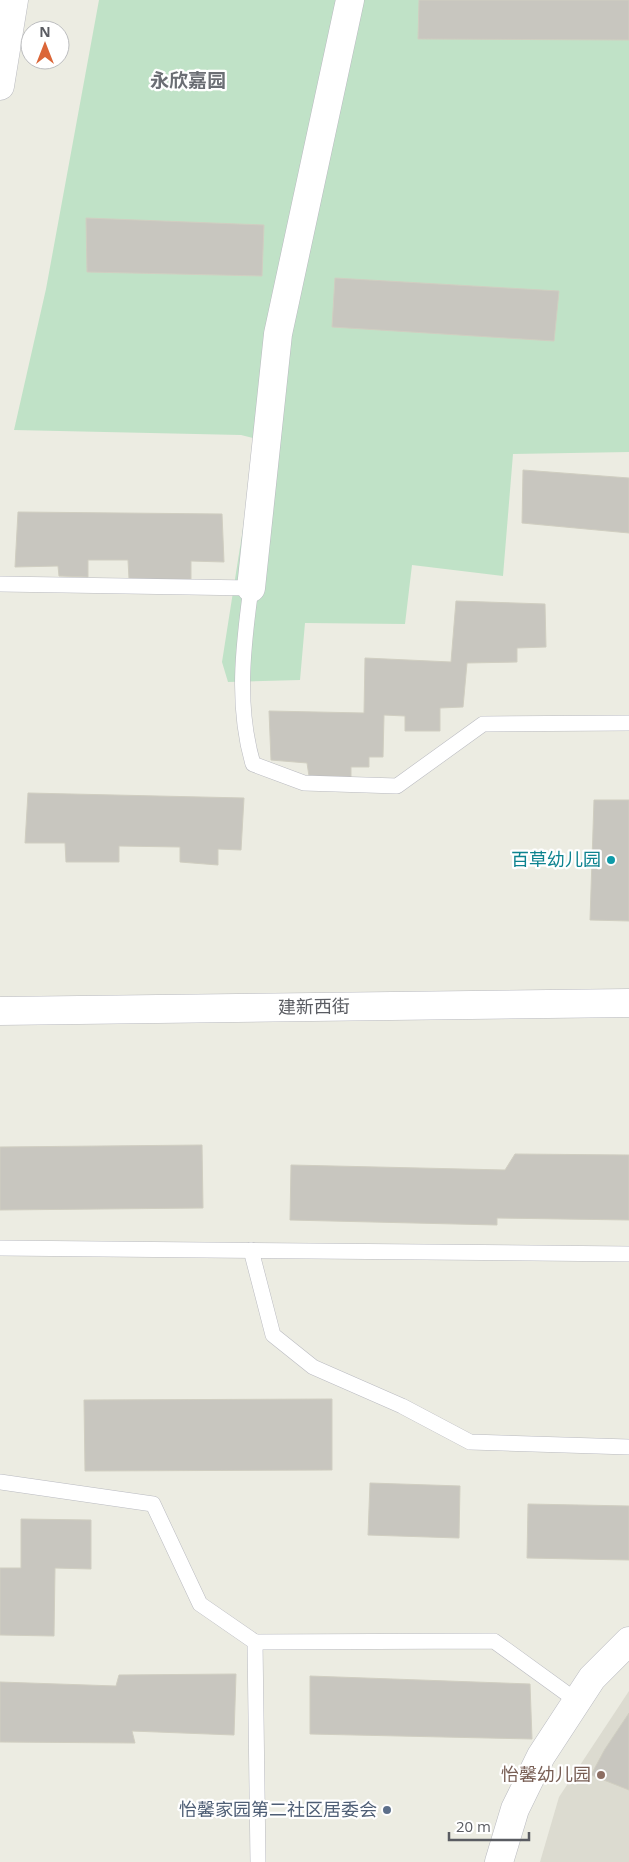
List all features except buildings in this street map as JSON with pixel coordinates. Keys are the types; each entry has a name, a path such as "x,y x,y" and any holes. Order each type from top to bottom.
{"street":[{"path":"0,86 14,0"},
{"path":"251,588 278,334 350,0"},
{"name":"建新西街","path":"0,1011 629,1004"},
{"path":"499,1862 515,1809 541,1756 592,1678 629,1641"}],"lane":[{"path":"0,584 251,588 242,686 247,743 253,764 304,783 397,786 483,724 629,723"},
{"path":"0,1248 629,1254"},
{"path":"252,1250 273,1335 313,1366 402,1406 470,1442 629,1447"},
{"path":"0,1482 153,1504 200,1604 254,1642 494,1641 577,1700"},
{"path":"254,1642 258,1862"}],"shaded area":[{"name":"怡馨幼儿园","path":"629,1691 629,1862 540,1862 559,1797"}],"green space":[{"path":"99,0 629,0 629,452 513,454 503,576 412,565 405,624 305,623 300,680 228,682 222,662 257,439 241,435 14,430 46,289"}],"place":[{"name":"百草幼儿园","path":"611,860"},
{"name":"怡馨幼儿园","path":"601,1775"},
{"name":"怡馨家园第二社区居委会","path":"387,1810"}],"district":[{"name":"永欣嘉园","path":"188,80"}]}
